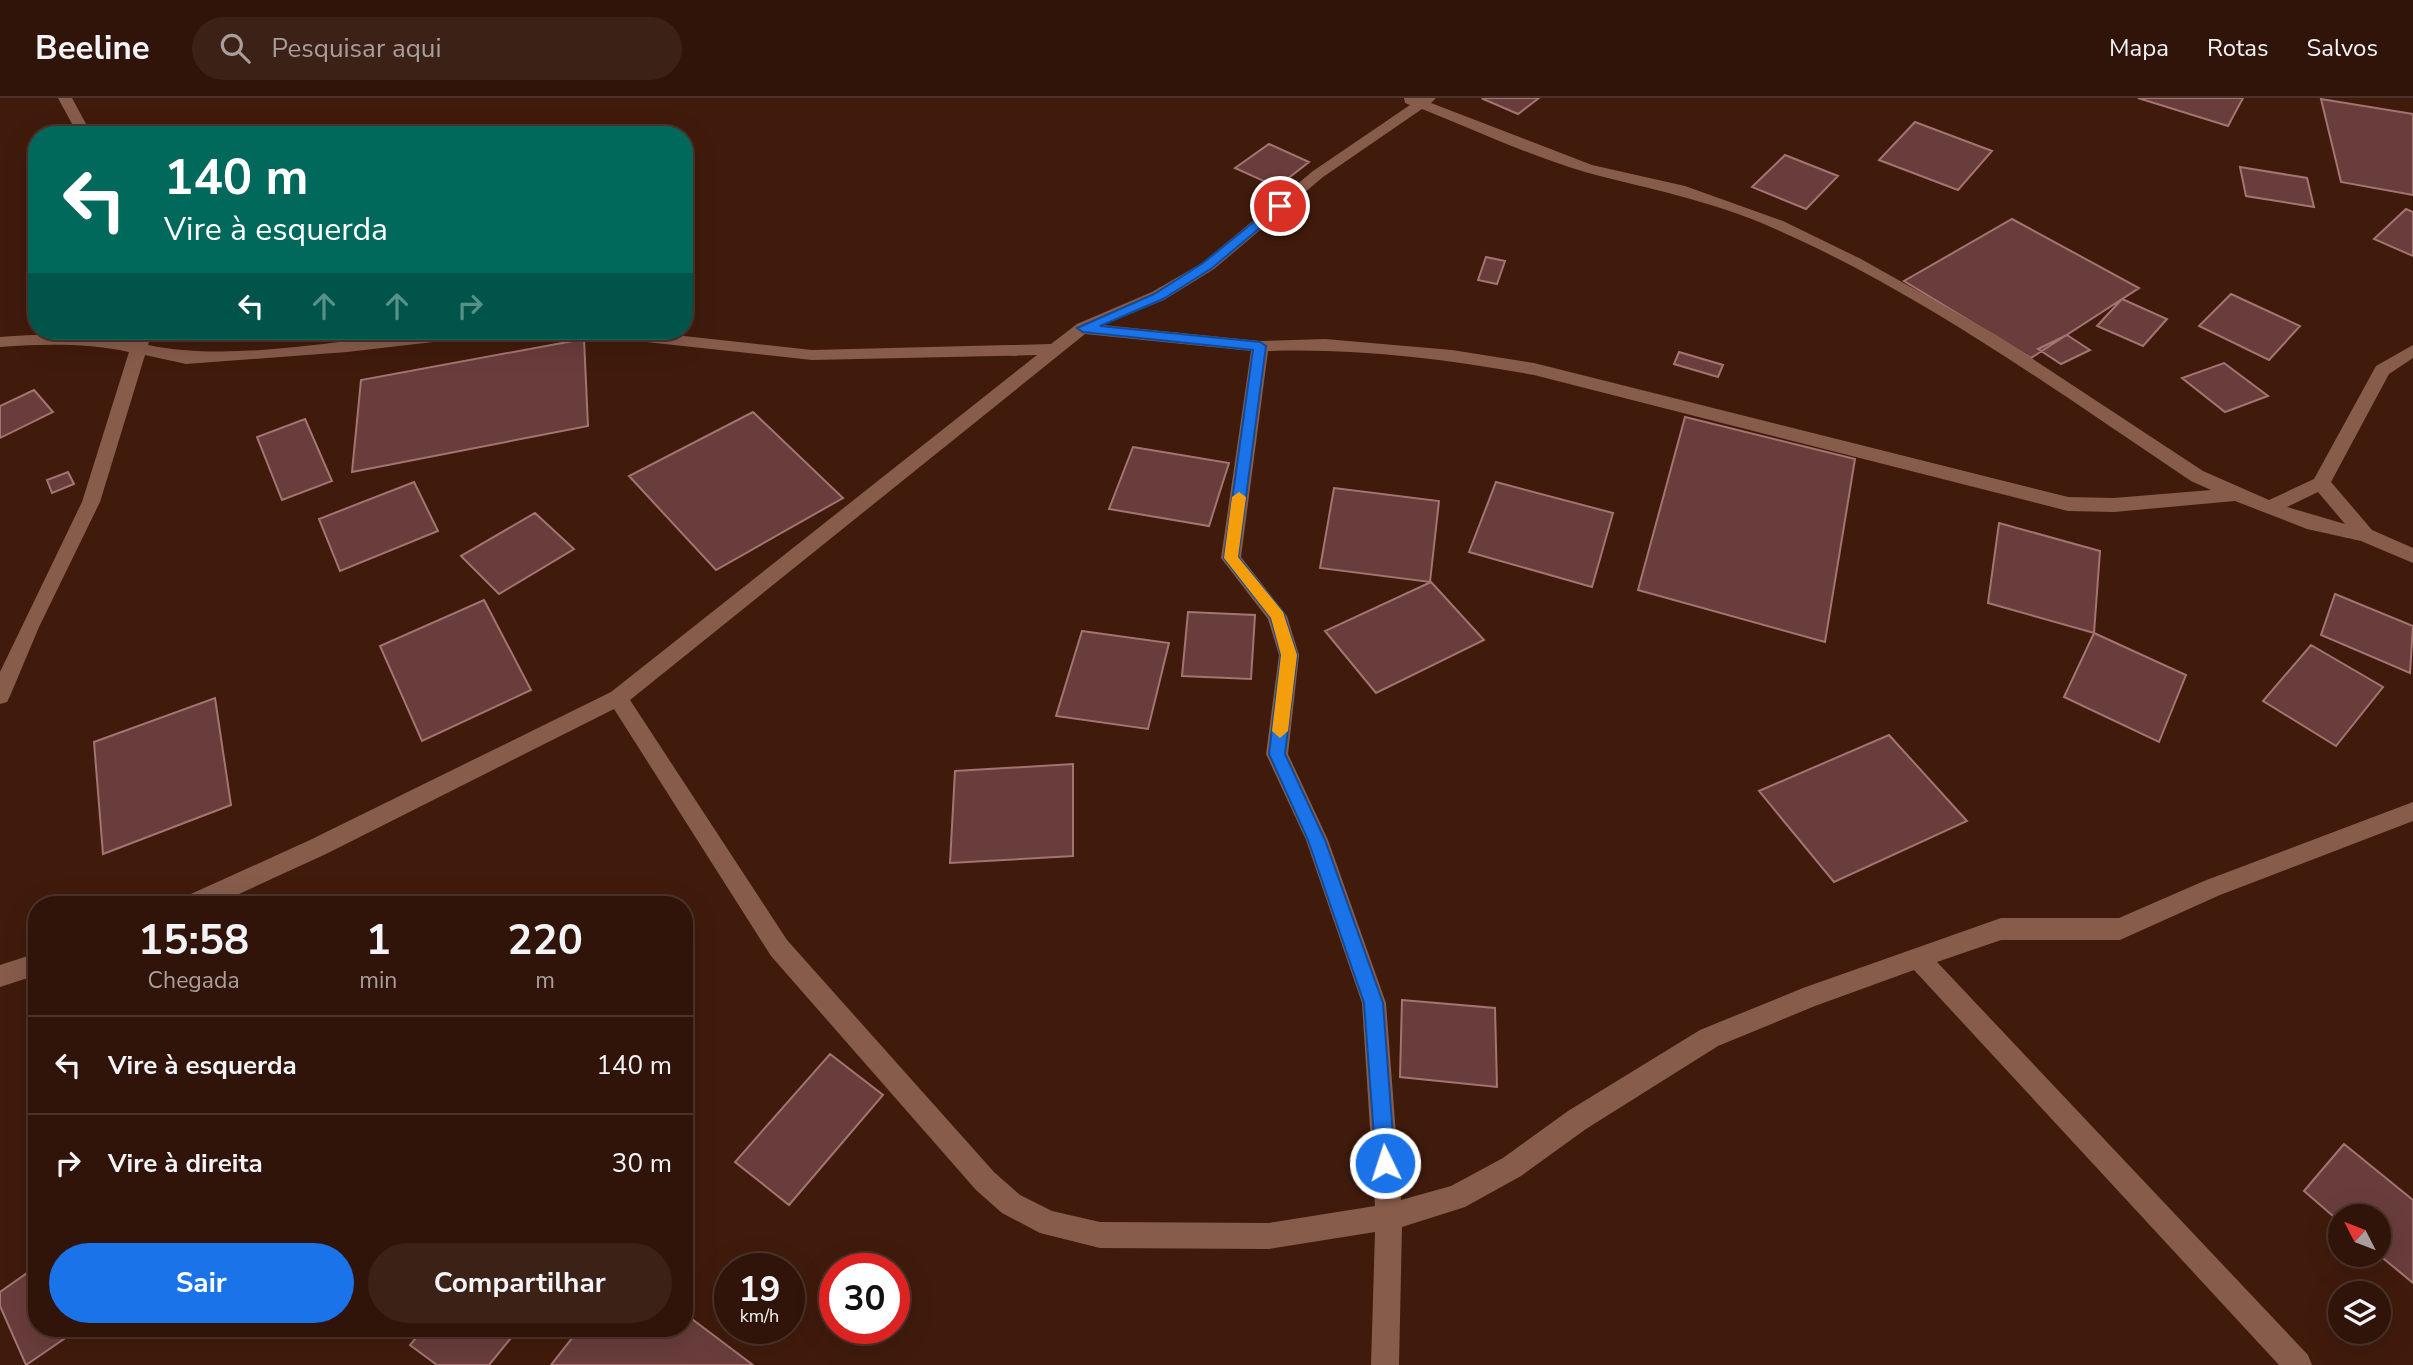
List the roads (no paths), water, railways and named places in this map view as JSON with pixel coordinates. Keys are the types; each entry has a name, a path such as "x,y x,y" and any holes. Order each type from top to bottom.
{"street":[{"path":"65,98 80,126"},
{"path":"210,896 318,847 618,698 1083,328 1158,296 1208,266 1318,174 1418,100 1588,168 1680,189 1778,224 1856,262 1992,340 2197,476 2269,508 2315,524 2365,535 2413,556"},
{"path":"1083,328 1260,346 1325,344 1452,355 1534,369 2068,504 2114,505 2236,494"},
{"path":"0,342 28,340"},
{"path":"0,696 29,627 91,502 142,340"},
{"path":"144,340 186,358 407,340"},
{"path":"674,340 812,355 1055,349"},
{"path":"1260,346 1231,558 1278,616 1289,655 1277,754 1317,840 1374,1003 1389,1217 1385,1365"},
{"path":"2269,508 2320,483 2382,370 2413,349"},
{"path":"2320,483 2365,535"},
{"path":"618,698 779,947 985,1181 1011,1204 1049,1224 1100,1235 1269,1236 1389,1217 1456,1198 1512,1167 1577,1120 1709,1038 1811,996 2001,929 2120,929 2211,888 2413,811"},
{"path":"1918,958 2298,1365"},
{"path":"0,976 28,967"}]}
